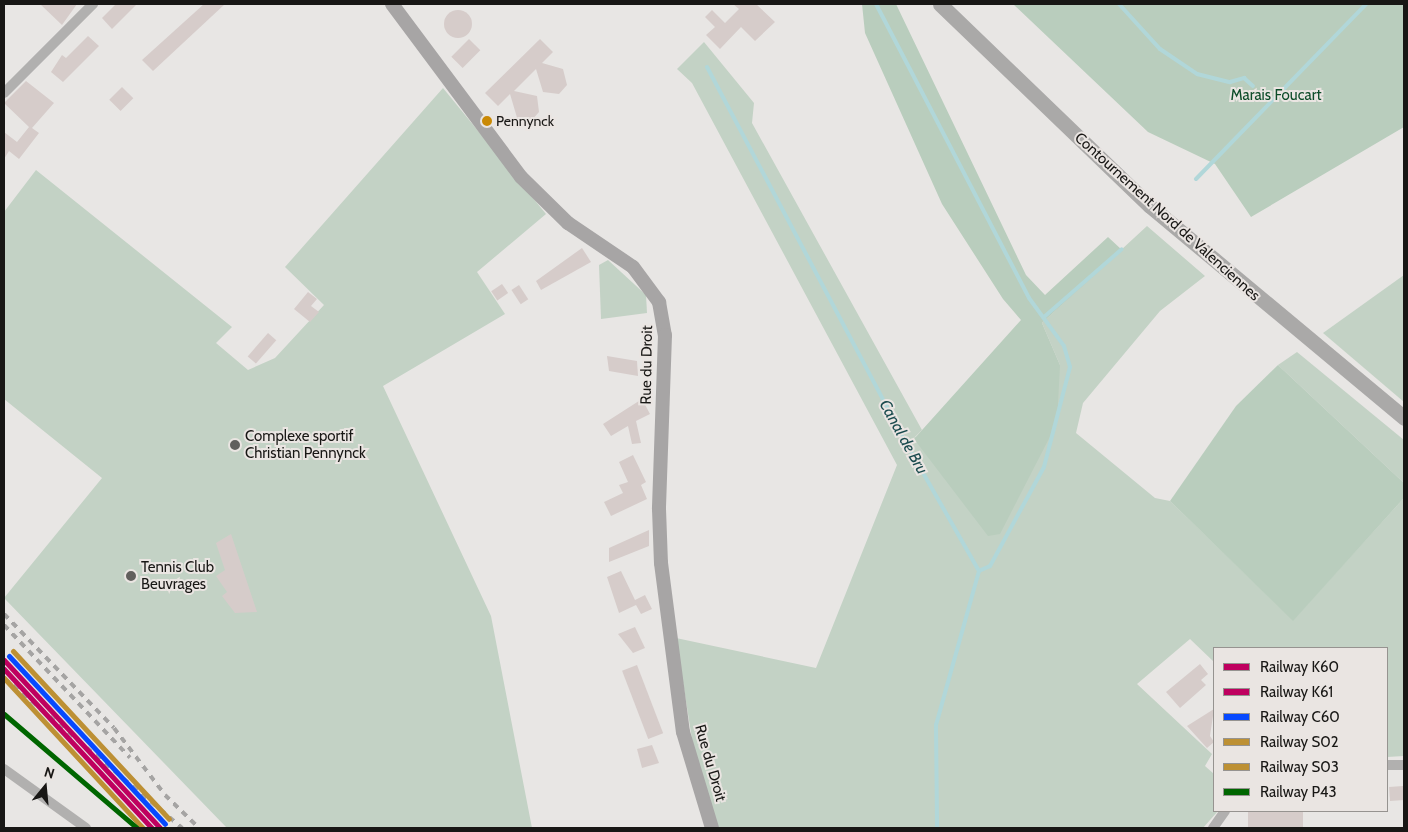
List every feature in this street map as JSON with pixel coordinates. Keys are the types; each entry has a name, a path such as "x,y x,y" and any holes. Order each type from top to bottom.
{"main road":[{"name":"Contournement Nord de Valenciennes","path":"940,4 1150,206 1404,418"}],"street":[{"path":"4,93 93,4"},
{"name":"Rue du Droit","path":"392,4 521,177 568,223 633,268 659,302 665,335 660,554 683,732 712,828"},
{"path":"1388,765 1404,765"},
{"path":"4,769 86,828"},
{"path":"1213,828 1224,812"}],"green space":[{"path":"862,4 896,4 1026,275 1045,295 1108,237 1122,250 1042,323 1060,365 1057,423 1000,534 988,536 914,439 1021,320 1003,299 942,204 865,33"},
{"name":"Marais Foucart","path":"1013,4 1404,4 1404,127 1251,217 1215,164 1148,132"},
{"path":"704,42 754,103 752,123 922,430 914,438 1060,365 1042,323 1147,226 1205,276 1160,311 1083,403 1076,433 1155,498 1170,501 1293,620 1404,498 1404,756 1388,757 1388,647 1213,647 1213,661 1190,639 1137,684 1212,754 1205,766 1213,773 1213,812 1217,812 1203,828 718,828 695,758 676,638 816,668 897,465 692,83 677,69"},
{"name":"Complexe sportif Christian Pennynck","path":"443,88 546,214 477,272 505,314 383,386 491,616 532,828 227,828 4,598 102,478 4,399 4,212 36,170 232,327 216,343 248,370 275,358 324,305 285,267"},
{"path":"608,260 646,295 647,313 601,319 599,265"},
{"path":"1404,275 1404,402 1323,333"},
{"path":"1297,352 1404,440 1404,483 1278,365"},
{"path":"1278,365 1404,483 1404,498 1293,621 1170,501 1236,406"}],"building":[{"path":"40,4 77,4 62,25"},
{"path":"116,4 137,4 112,29 102,18"},
{"path":"204,4 225,4 153,71 142,60"},
{"path":"733,4 756,4 775,22 755,41 741,27 720,49 706,35 715,27 705,17 712,10 725,23 739,9"},
{"path":"458,10 468,14 472,24 468,34 458,38 448,34 444,24 448,14"},
{"path":"88,36 99,46 63,82 51,72 62,55 66,58"},
{"path":"469,39 480,50 463,68 451,57"},
{"path":"540,39 553,52 542,63 563,69 567,85 559,94 543,92 536,69 514,91 537,96 539,112 531,121 518,121 510,94 498,106 485,93"},
{"path":"26,81 54,103 32,128 39,133 19,159 9,151 4,159 4,132 17,142 29,127 4,103"},
{"path":"122,87 133,98 121,111 109,100"},
{"path":"582,248 591,262 541,290 536,281"},
{"path":"502,284 508,293 497,300 491,291"},
{"path":"519,285 528,299 521,304 511,290"},
{"path":"308,292 317,299 311,306 319,312 310,322 294,309"},
{"path":"268,333 276,340 256,364 248,356"},
{"path":"607,356 637,361 638,376 609,371"},
{"path":"642,399 650,414 636,421 641,443 632,444 628,426 611,436 603,424"},
{"path":"633,455 646,482 641,485 647,499 611,516 604,502 623,493 619,485 628,482 619,462"},
{"path":"649,530 649,546 609,562 609,548"},
{"path":"231,534 257,612 235,613 222,596 227,592 216,576 225,570 216,543"},
{"path":"621,571 635,600 645,595 652,609 641,614 636,605 619,613 607,577"},
{"path":"635,627 645,648 633,653 618,634"},
{"path":"1200,664 1208,674 1201,680 1206,685 1180,708 1166,692"},
{"path":"637,665 663,733 648,739 622,671"},
{"path":"1213,710 1210,736 1213,743 1207,748 1187,726"},
{"path":"652,745 659,763 642,768 637,749"},
{"path":"1403,786 1404,800 1390,801 1389,787"},
{"path":"1248,812 1303,812 1303,828 1248,828"}],"waterway":[{"path":"876,4 1029,298 1064,346 1070,367 1044,467 990,566 979,571"},
{"path":"1119,4 1160,49 1197,74 1230,82 1244,78 1253,86"},
{"path":"1196,179 1366,4"},
{"name":"Canal de Bru","path":"707,67 906,443 979,571 936,725 937,828"},
{"path":"1044,317 1122,249"}],"railway":[{"path":"4,614 114,728 165,795 199,828"},
{"path":"4,625 130,758"},
{"path":"4,678 182,828"}],"rail line":[{"name":"S03","path":"13,651 169,819"},
{"name":"C60","path":"9,656 165,824"},
{"name":"K60","path":"4,660 160,828"},
{"name":"K61","path":"4,669 152,828"},
{"name":"S02","path":"4,678 143,828"},
{"name":"P43","path":"4,714 137,828"}],"place":[{"name":"Pennynck","path":"487,121"},
{"name":"Complexe sportif Christian Pennynck","path":"235,445"},
{"name":"Tennis Club Beuvrages","path":"131,576"}]}
